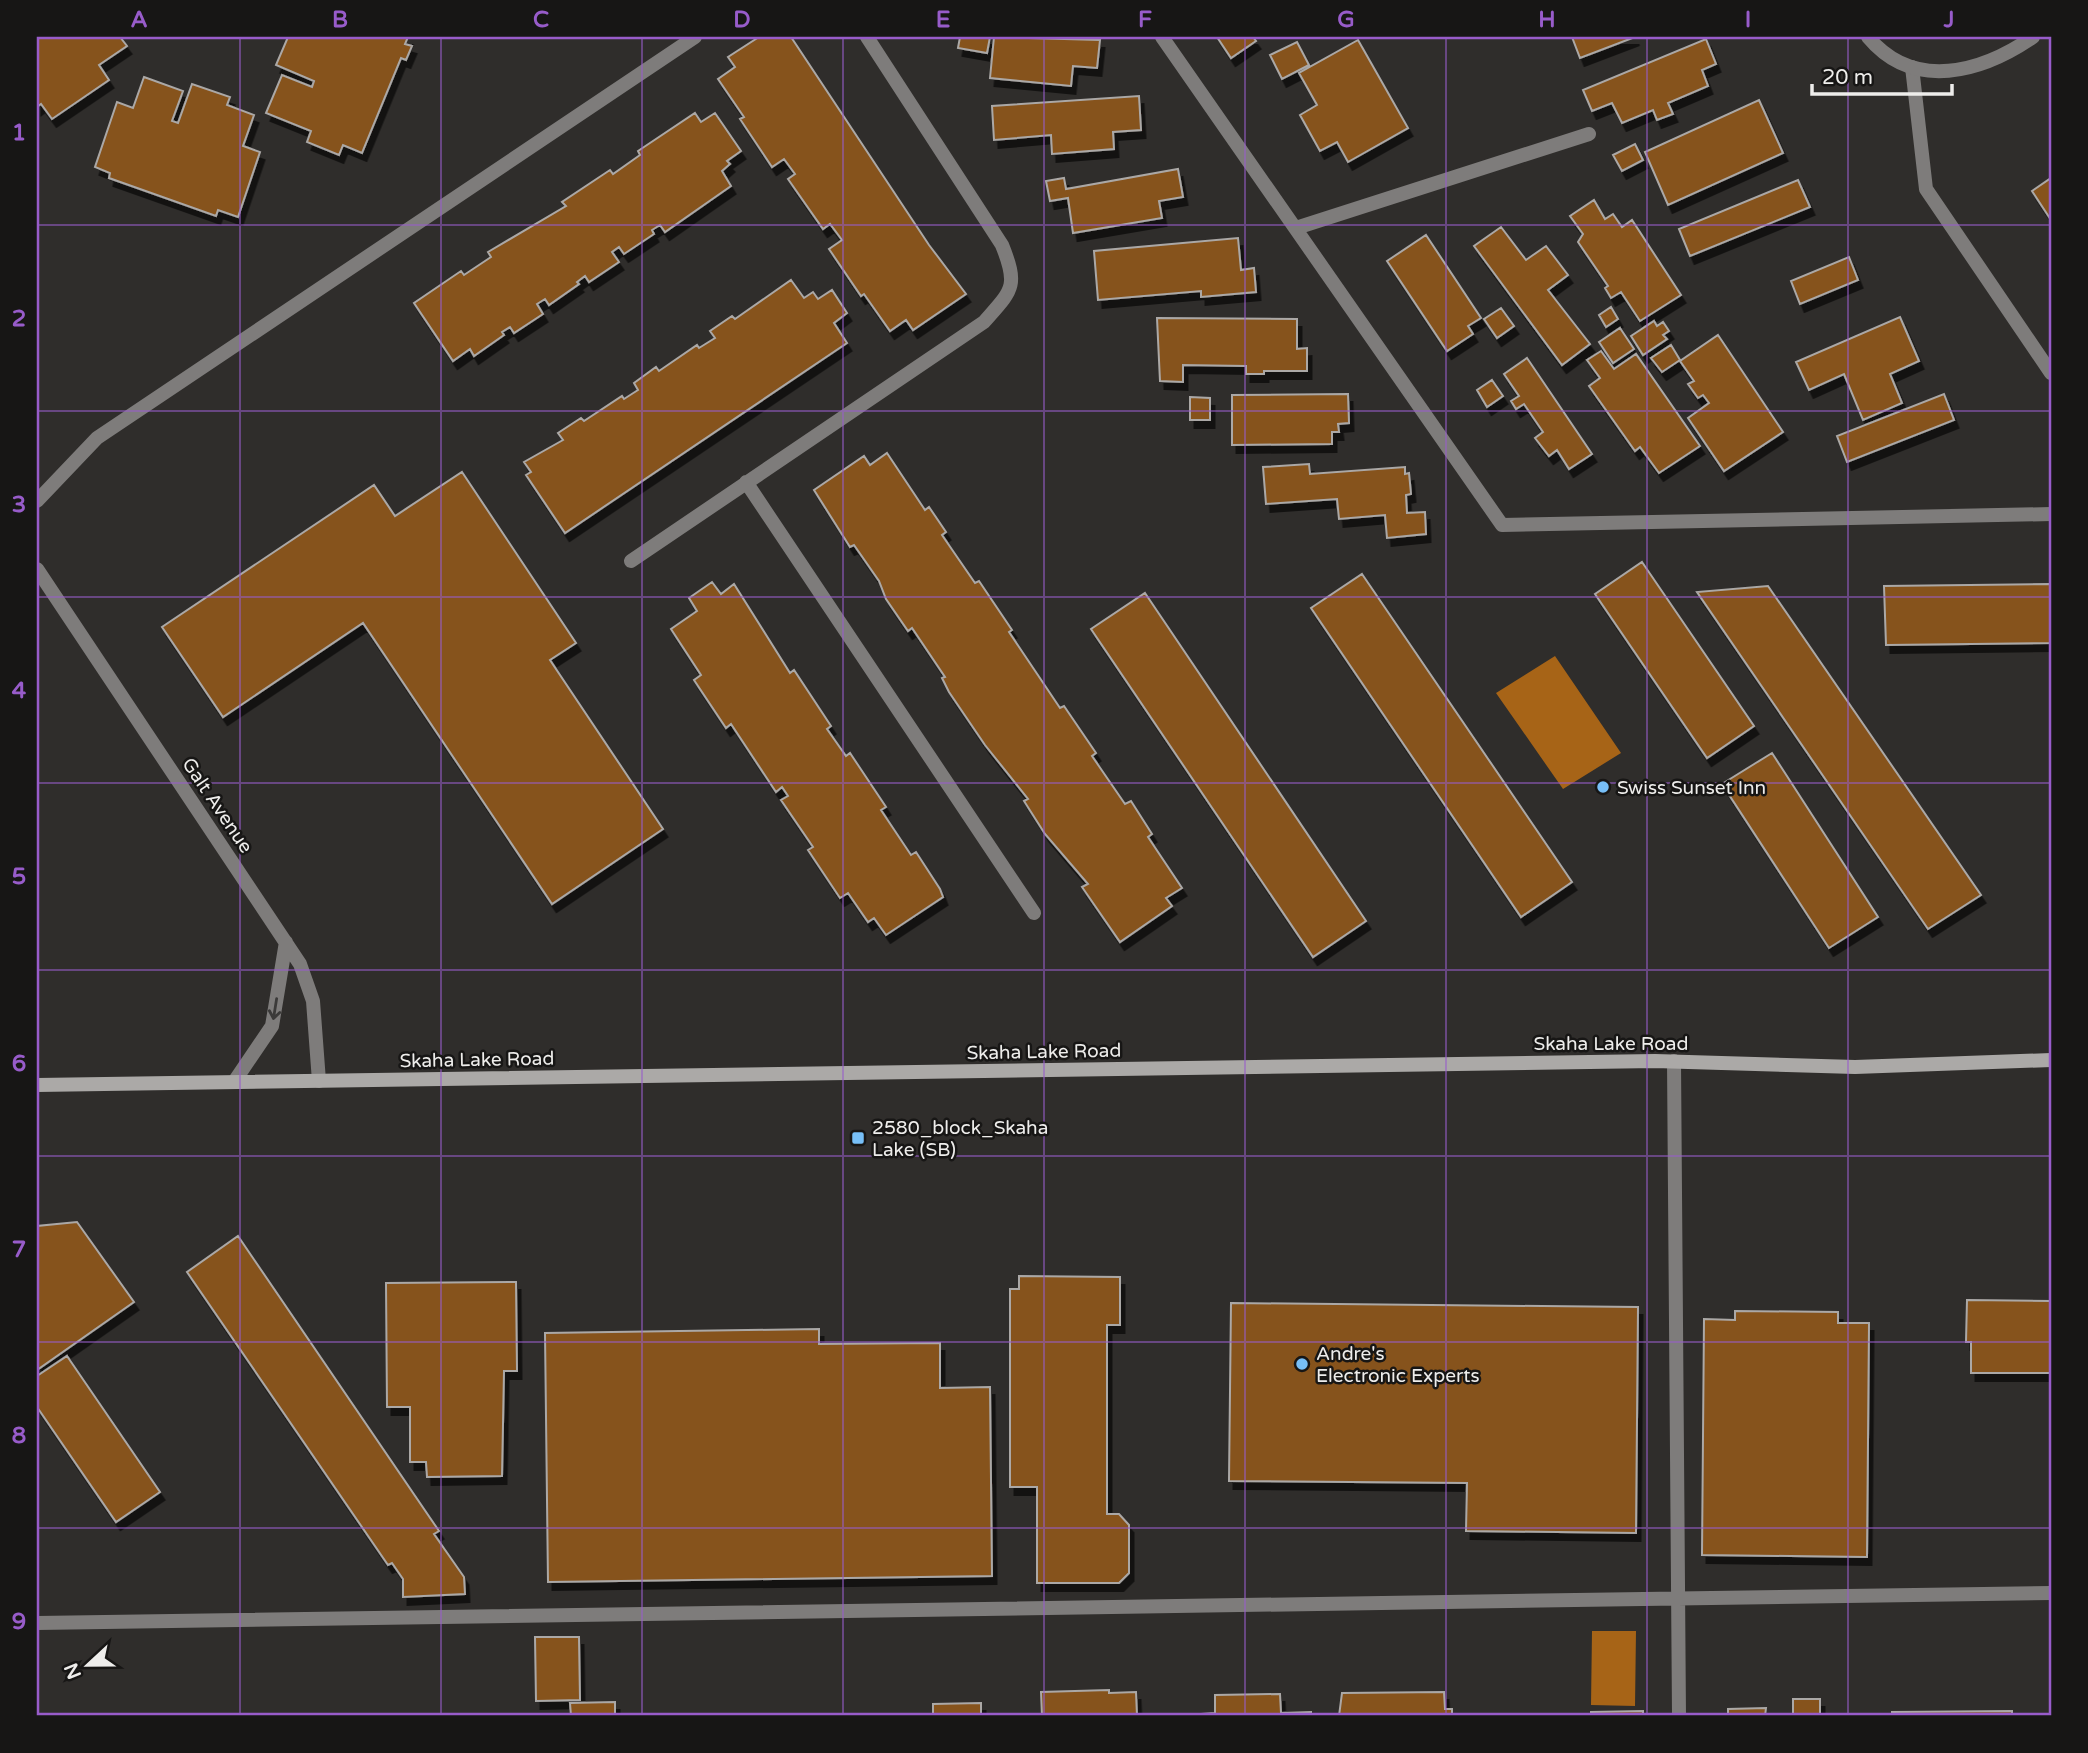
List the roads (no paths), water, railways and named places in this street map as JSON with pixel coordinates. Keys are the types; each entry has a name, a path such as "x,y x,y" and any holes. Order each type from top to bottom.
{"main road":[{"name":"Skaha Lake Road","path":"37,1085 1674,1061 1855,1067 2051,1060"}],"street":[{"path":"37,501 97,438 695,37"},
{"path":"631,561 984,323 1008,294 1013,274 1002,246 867,37"},
{"path":"1162,37 1502,525 2051,514"},
{"path":"1868,37 1877,48 1912,67 1936,72 1963,70 1993,61 2033,37"},
{"path":"1912,67 1926,189 2051,373"},
{"path":"1296,228 1589,134"},
{"path":"746,482 1034,913"},
{"name":"Galt Avenue","path":"37,569 300,964 313,1001 319,1081"},
{"path":"234,1082 272,1026 286,942"},
{"path":"1674,1061 1679,1716"},
{"path":"37,1623 2051,1593"}],"place":[{"name":"Swiss Sunset Inn","path":"1603,787"},
{"name":"2580_block_Skaha Lake (SB)","path":"858,1138"},
{"name":"Andre's Electronic Experts","path":"1302,1364"}]}
